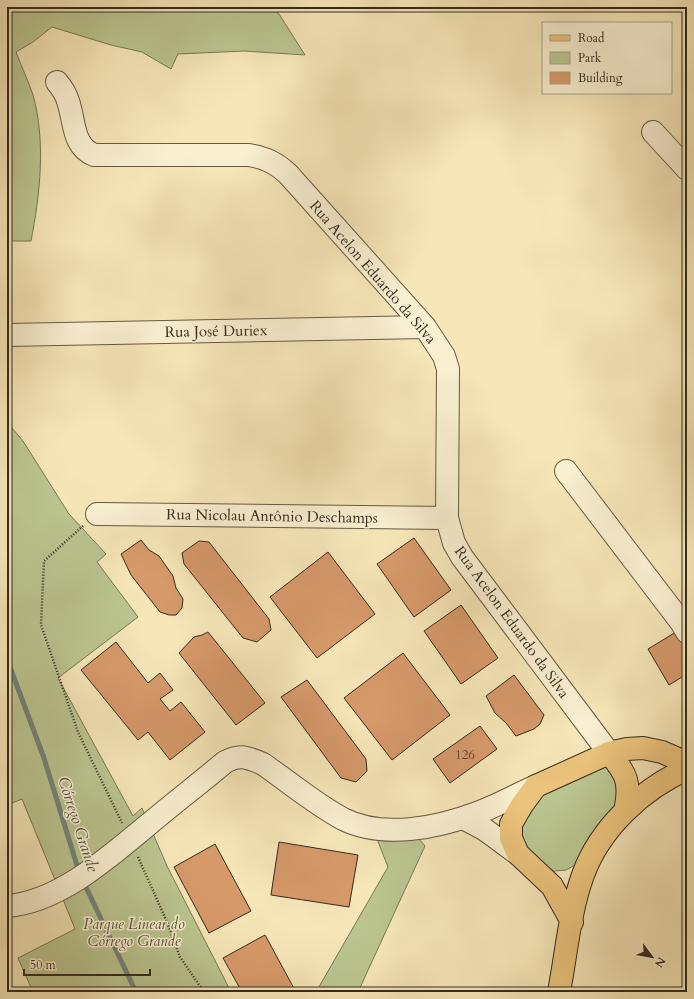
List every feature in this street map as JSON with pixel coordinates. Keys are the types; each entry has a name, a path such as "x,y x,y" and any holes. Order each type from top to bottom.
{"main road":[{"path":"572,922 552,886 518,854 511,838 511,824 522,805 536,786 608,753 627,749 643,748 662,752 687,763"},
{"path":"608,753 619,765 626,777 629,793 625,811"},
{"path":"560,992 572,922 586,866 602,838 625,811 646,793 672,775 687,769"},
{"path":"541,875 558,879 572,875 586,866"}],"street":[{"name":"Rua Acelon Eduardo da Silva","path":"58,82 68,101 80,145 87,152 94,155 249,155 264,158 276,164 288,174 425,327 444,356 448,370 447,518 454,543 462,557 608,753"},
{"path":"653,132 687,169"},
{"name":"Rua José Duriex","path":"7,335 425,327"},
{"path":"566,471 677,616 687,632"},
{"name":"Rua Nicolau Antônio Deschamps","path":"97,514 447,518"},
{"path":"7,906 30,902 54,893 91,870 225,762 236,757 249,758 263,764 344,819 375,828 403,830 440,824 477,813 536,786"},
{"path":"462,818 484,829 518,854"}],"path":[{"path":"97,514 44,561 41,625 78,732 130,840 167,922 180,956 204,992"}],"green space":[{"path":"7,7 271,7 279,14 305,55 244,51 178,54 171,69 142,52 111,45 52,27 33,42 16,52 33,95 37,113 40,168 37,205 31,241 7,241"},
{"name":"Parque Linear do Córrego Grande","path":"7,422 23,441 69,514 106,554 97,562 138,617 58,678 133,816 142,808 167,866 231,992 33,992 18,958 75,929 22,799 10,804 7,797"},
{"path":"607,759 620,777 621,809 583,861 566,870 543,872 522,851 516,827 539,792"},
{"path":"377,839 419,839 425,846 358,992 316,992 388,867"}],"building":[{"path":"414,538 451,590 414,617 377,564"},
{"path":"141,540 149,550 159,556 173,576 176,588 183,599 182,608 176,615 169,615 160,612 131,575 121,554"},
{"path":"199,541 209,542 269,619 271,630 257,642 243,638 184,564 182,553"},
{"path":"328,552 375,614 317,658 270,597"},
{"path":"461,605 498,658 461,684 424,631"},
{"path":"681,629 687,648 687,674 669,685 648,649"},
{"path":"208,632 265,703 236,725 179,653 194,637"},
{"path":"116,642 148,683 160,673 173,690 160,699 170,711 181,702 205,732 170,760 148,732 138,740 81,670"},
{"path":"403,653 450,715 392,760 344,698"},
{"path":"514,675 544,715 540,724 534,729 516,736 506,723 495,713 486,696"},
{"path":"307,680 366,759 367,771 356,782 341,778 281,697"},
{"path":"480,726 497,749 450,783 433,759"},
{"path":"279,842 358,855 349,907 271,895"},
{"path":"215,844 251,911 209,933 174,867"},
{"path":"265,935 296,992 242,992 223,958"}],"waterway":[{"name":"Córrego Grande","path":"7,659 44,758 79,872"},
{"name":"Córrego Grande","path":"83,881 136,992"}]}
